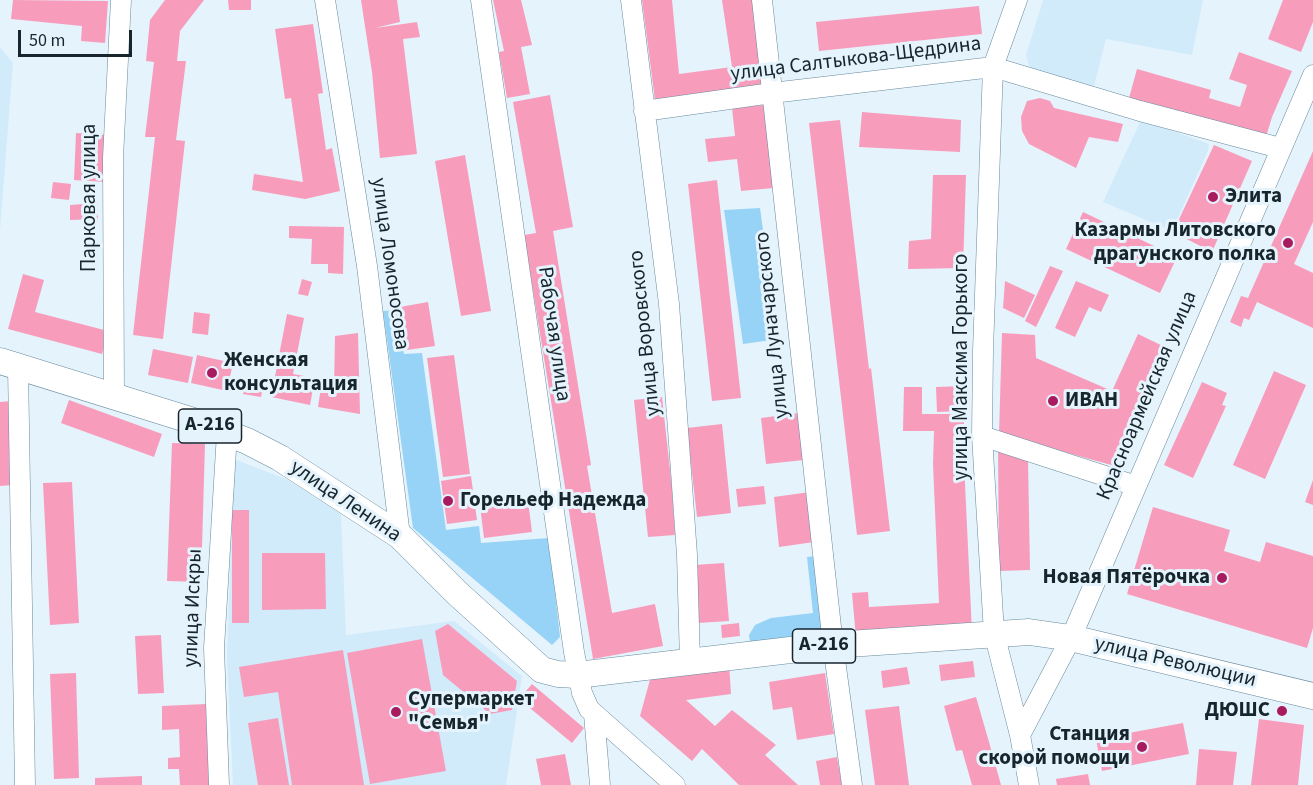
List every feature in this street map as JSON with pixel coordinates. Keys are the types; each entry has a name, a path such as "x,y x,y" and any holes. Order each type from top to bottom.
{"main road":[{"name":"улица Ленина","path":"9,364 227,433 280,458 400,536 457,593 542,670"},
{"name":"А-216","path":"542,670 578,675 833,645 994,633 1029,632 1071,638"},
{"name":"улица Революции","path":"1071,638 1313,696"}],"street":[{"name":"Парковая улица","path":"114,396 113,158 121,0"},
{"name":"улица Ломоносова","path":"325,0 367,266 400,536"},
{"name":"Рабочая улица","path":"481,0 578,675"},
{"name":"улица Воровского","path":"631,0 669,304 687,555 690,662"},
{"name":"улица Луначарского","path":"762,0 833,645 852,785"},
{"name":"улица Максима Горького","path":"1017,0 993,67 982,435 994,633 1020,735 1029,785"},
{"name":"улица Салтыкова-Щедрина","path":"644,111 772,93 993,67 1140,111 1280,148"},
{"name":"Красноармейская улица","path":"1020,735 1071,638 1313,75"},
{"path":"9,364 25,785"},
{"name":"улица Искры","path":"219,785 214,648 227,433"},
{"path":"982,435 1136,486"},
{"path":"542,670 592,712 662,782"},
{"path":"578,675 582,693 592,712 600,785"}],"shaded area":[{"path":"1043,0 1203,0 1192,55 1106,39 1093,90 1031,74 1026,55"},
{"path":"0,47 13,63 0,230"},
{"path":"1141,120 1209,144 1208,151 1172,231 1103,202"},
{"path":"760,208 778,339 743,344 724,210"},
{"path":"397,310 404,354 422,353 446,530 479,526 481,543 549,538 560,637 552,645 413,528 383,311"},
{"path":"234,459 288,480 341,514 346,635 454,621 522,676 506,785 233,785 227,656"},
{"path":"816,556 826,639 751,649 749,635 755,625 771,618 813,613 807,557"}],"building":[{"path":"13,0 108,1 105,43 81,41 82,26 11,19"},
{"path":"165,0 204,0 180,31 177,61 186,61 176,140 185,141 163,339 133,335 155,137 145,137 154,62 146,61 150,20"},
{"path":"228,0 251,0 251,10 229,10"},
{"path":"361,0 397,0 400,22 375,28 417,22 420,37 403,39 417,154 380,158 372,72"},
{"path":"493,0 521,0 532,45 521,47 530,94 507,98 499,52 504,51"},
{"path":"642,0 672,0 679,74 732,67 722,0 754,0 764,86 655,100"},
{"path":"1283,0 1313,0 1313,22 1301,52 1268,39"},
{"path":"979,6 982,34 819,51 816,22"},
{"path":"313,24 323,93 318,94 326,150 332,148 340,191 305,199 252,190 254,174 303,182 291,98 285,99 275,29"},
{"path":"1239,52 1292,71 1272,117 1265,140 1129,98 1137,69 1211,90 1209,98 1240,107 1247,85 1229,79"},
{"path":"550,95 573,227 553,231 591,465 587,466 612,613 655,604 663,646 593,659 524,235 536,233 513,102"},
{"path":"1040,98 1050,101 1054,108 1123,124 1118,142 1089,137 1076,168 1029,144 1022,131 1021,117 1027,101"},
{"path":"764,105 773,188 741,191 737,159 708,162 705,139 735,136 732,108"},
{"path":"862,112 961,120 960,152 859,147"},
{"path":"840,120 890,531 857,535 809,123"},
{"path":"76,133 106,135 104,182 74,180"},
{"name":"Элита","path":"1214,145 1252,161 1212,252 1173,232"},
{"name":"Казармы Литовского драгунского полка","path":"1313,151 1313,222 1294,264 1313,273 1313,328 1257,302 1249,320 1244,318 1241,327 1230,322 1241,296 1248,298"},
{"path":"465,155 491,311 461,316 435,161"},
{"path":"933,175 966,175 963,268 908,269 909,241 931,239"},
{"path":"717,180 741,398 712,401 688,184"},
{"path":"53,182 71,184 69,200 51,198"},
{"path":"97,203 98,219 70,220 70,205"},
{"path":"1083,212 1177,257 1160,293 1066,249"},
{"path":"289,226 344,227 343,274 328,273 328,264 311,264 312,239 289,238"},
{"path":"1050,266 1063,271 1036,327 1025,321"},
{"path":"23,274 44,280 35,312 108,331 102,354 8,329"},
{"path":"302,279 312,282 308,296 298,294"},
{"path":"1005,281 1035,295 1024,318 1003,308"},
{"path":"1076,281 1109,295 1101,312 1089,307 1075,337 1055,328"},
{"path":"428,302 435,346 407,350 400,307"},
{"path":"194,312 210,314 208,335 192,333"},
{"path":"287,314 304,318 293,374 315,378 310,405 271,397"},
{"path":"358,333 360,414 318,407 321,387 334,390 335,336"},
{"name":"ИВАН","path":"1002,333 1035,335 1036,358 1112,391 1138,334 1167,348 1115,466 999,434"},
{"path":"153,349 193,357 188,383 148,375"},
{"name":"Женская консультация","path":"197,355 233,363 227,391 191,383"},
{"path":"454,355 470,474 443,477 427,358"},
{"path":"1274,371 1306,385 1265,479 1233,465"},
{"path":"246,378 264,381 261,397 243,394"},
{"path":"1202,382 1227,393 1222,405 1226,406 1193,478 1164,465"},
{"path":"963,386 964,411 937,412 936,387"},
{"path":"904,387 922,387 922,414 964,414 972,632 856,638 852,593 868,592 869,607 939,603 933,464 934,431 903,431"},
{"path":"662,397 675,535 648,537 634,400"},
{"path":"69,400 162,434 154,457 61,423"},
{"path":"11,401 14,485 0,486 0,402"},
{"path":"799,413 804,460 766,464 761,418"},
{"path":"722,424 731,513 697,517 687,428"},
{"path":"998,442 1028,460 1030,570 999,571"},
{"path":"172,443 205,444 201,582 167,581"},
{"path":"471,476 477,520 447,524 441,481"},
{"path":"1313,480 1313,505 1305,502"},
{"path":"72,482 79,623 50,625 43,483"},
{"path":"764,486 766,504 738,507 736,489"},
{"path":"810,492 814,542 779,547 774,497"},
{"path":"528,501 532,532 484,538 480,506"},
{"name":"Новая Пятёрочка","path":"1153,507 1230,530 1224,551 1260,562 1266,542 1313,556 1313,628 1307,648 1127,594"},
{"path":"232,510 249,510 249,623 232,623"},
{"path":"262,553 325,553 326,609 262,610"},
{"path":"724,563 729,621 698,623 694,565"},
{"path":"739,623 740,636 722,638 721,625"},
{"path":"448,624 517,681 512,710 490,714 443,675 435,631"},
{"path":"161,635 164,693 138,694 135,636"},
{"name":"Супермаркет \"Семья\"","path":"422,639 446,771 370,784 347,653"},
{"path":"343,650 364,785 292,785 278,692 244,697 239,667"},
{"path":"973,661 975,677 941,681 939,665"},
{"path":"729,664 731,694 686,700 715,726 732,710 776,745 765,755 798,785 739,785 702,749 692,761 640,716 651,676"},
{"path":"907,667 910,684 883,688 881,671"},
{"path":"76,673 79,778 54,779 50,674"},
{"path":"825,673 834,734 797,740 792,707 773,710 769,682"},
{"path":"532,684 584,728 572,743 519,699"},
{"path":"976,697 1001,785 972,785 962,750 956,751 944,706"},
{"path":"206,704 210,785 180,785 179,769 168,769 168,758 180,757 179,729 162,730 162,706"},
{"path":"899,706 909,785 875,785 865,710"},
{"path":"278,718 289,785 258,785 248,723"},
{"path":"1259,719 1304,725 1298,785 1251,785"},
{"name":"Станция скорой помощи","path":"1183,723 1189,754 1102,771 1096,739"},
{"path":"1199,749 1237,752 1233,785 1196,785"},
{"path":"565,754 571,785 541,785 536,759"},
{"path":"837,757 842,785 820,785 816,761"},
{"path":"1088,774 1090,785 1057,785 1056,779"},
{"path":"142,776 142,785 95,785 95,778"}],"place":[{"name":"Элита","path":"1213,197"},
{"name":"Казармы Литовского драгунского полка","path":"1288,243"},
{"name":"Женская консультация","path":"212,373"},
{"name":"ИВАН","path":"1053,401"},
{"name":"Горельеф Надежда","path":"448,501"},
{"name":"Новая Пятёрочка","path":"1222,578"},
{"name":"ДЮШС","path":"1282,711"},
{"name":"Супермаркет \"Семья\"","path":"396,712"},
{"name":"Станция скорой помощи","path":"1142,747"}]}
